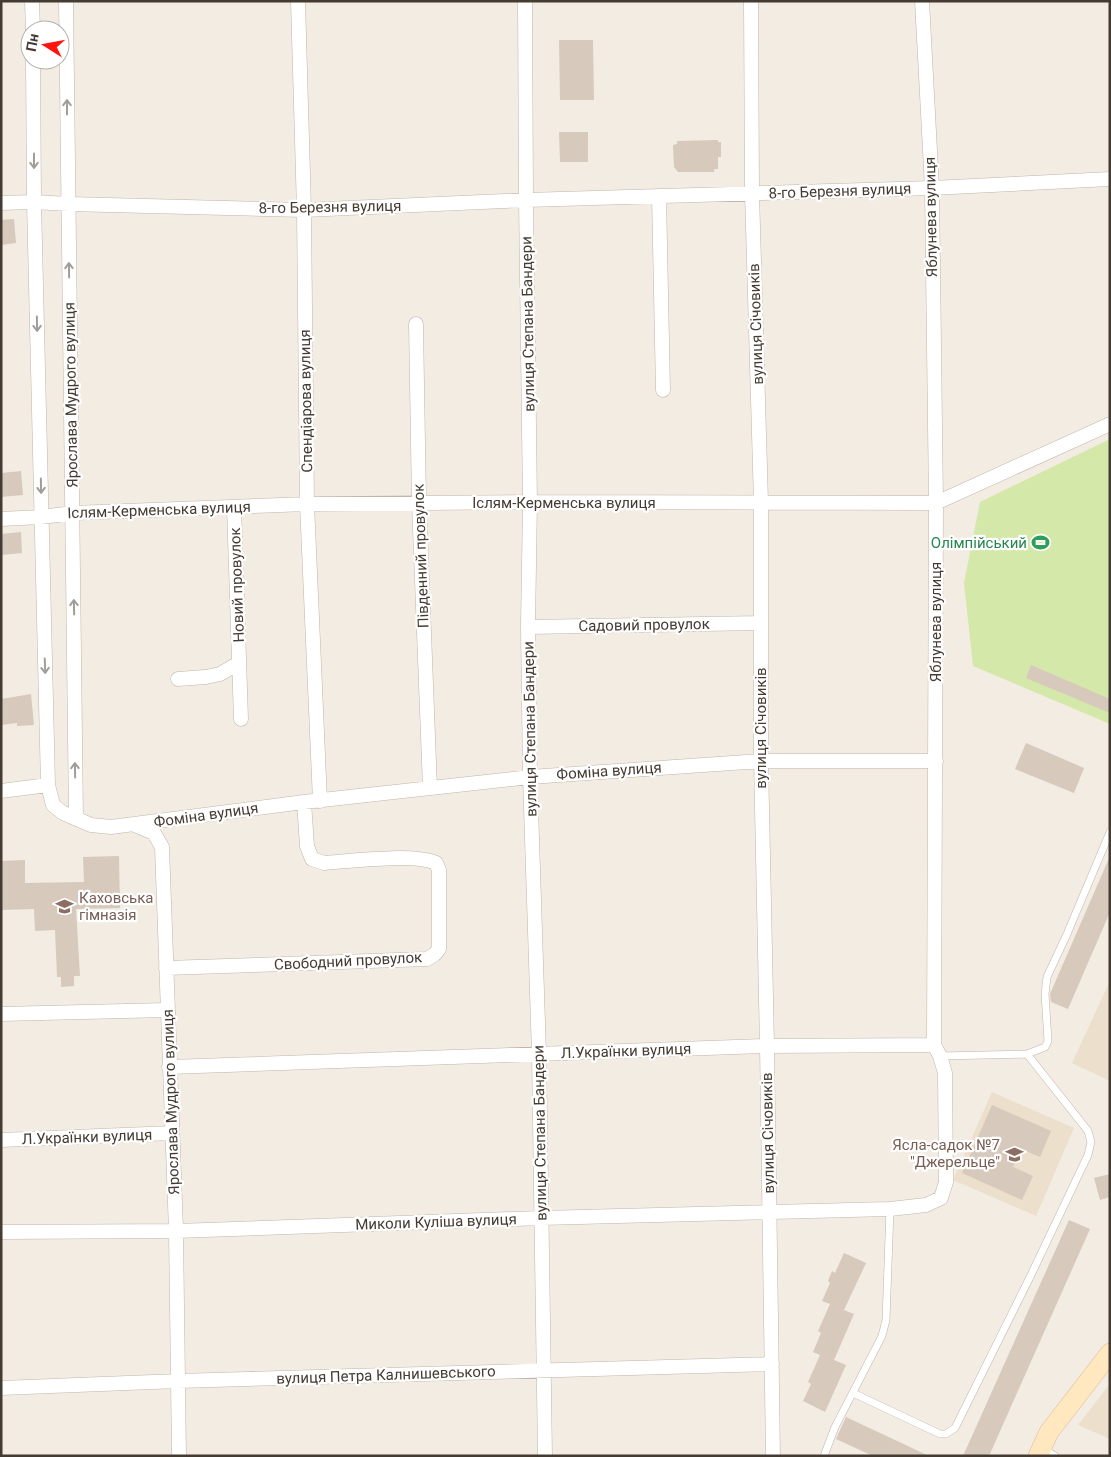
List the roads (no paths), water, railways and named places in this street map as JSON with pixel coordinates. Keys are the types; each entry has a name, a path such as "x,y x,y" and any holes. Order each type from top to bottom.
{"street":[{"path":"32,1 33,20"},
{"name":"Ярослава Мудрого вулиця","path":"66,1 76,818"},
{"name":"Спендіарова вулиця","path":"298,1 304,210 307,504 320,800"},
{"name":"вулиця Степана Бандери","path":"525,1 530,502 528,627 530,777 539,1054 545,1456"},
{"name":"вулиця Січовиків","path":"751,1 752,194 761,502 761,761 773,1456"},
{"name":"Яблунева вулиця","path":"922,1 932,188 936,503 937,1050 945,1073 946,1182"},
{"path":"33,70 34,202 48,785 52,805 63,813 91,825 111,827 134,825"},
{"name":"8-го Березня вулиця","path":"1,203 34,202 304,210 526,200 932,188 1110,179"},
{"path":"659,196 663,390"},
{"name":"Південний провулок","path":"416,324 419,503 430,788"},
{"name":"Іслям-Керменська вулиця","path":"1,518 41,517 73,513 307,504 530,502 936,503 1110,424"},
{"name":"Новий провулок","path":"234,507 241,719"},
{"name":"Садовий провулок","path":"528,627 761,623"},
{"name":"Новий провулок","path":"178,679 220,674 239,663"},
{"name":"Фоміна вулиця","path":"134,825 320,800 530,777 761,761 936,761"},
{"path":"1,790 48,785"},
{"name":"Свободний провулок","path":"166,968 427,959 435,954 439,949 440,936 439,870 436,863 427,860 408,859 324,863 312,859 307,846 304,802"},
{"name":"Ярослава Мудрого вулиця","path":"134,825 154,833 162,847 176,1231 179,1456"},
{"path":"1,1014 167,1010"},
{"name":"Л.Українки вулиця","path":"169,1067 767,1046 937,1050"},
{"name":"Л.Українки вулиця","path":"1,1140 172,1134"},
{"name":"Миколи Куліша вулиця","path":"1,1232 176,1231 542,1218 890,1209 926,1205 941,1198 946,1182"},
{"path":"1044,1453 1049,1432 1110,1353"},
{"name":"вулиця Петра Калнишевського","path":"1,1388 772,1364"}],"lane":[{"path":"937,1050 1027,1054 1045,1047 1048,1041 1045,994 1047,977 1110,832"},
{"path":"852,1393 940,1434 946,1434 955,1428 1031,1275 1088,1155 1091,1142 1088,1131 1027,1054"},
{"path":"824,1456 835,1427 882,1336 886,1320 890,1209"}],"place":[{"name":"Олімпійський","path":"1041,543"},
{"name":"Каховська гімназія","path":"65,907"},
{"name":"Ясла-садок №7 \"Джерельце\"","path":"1014,1154"}]}
